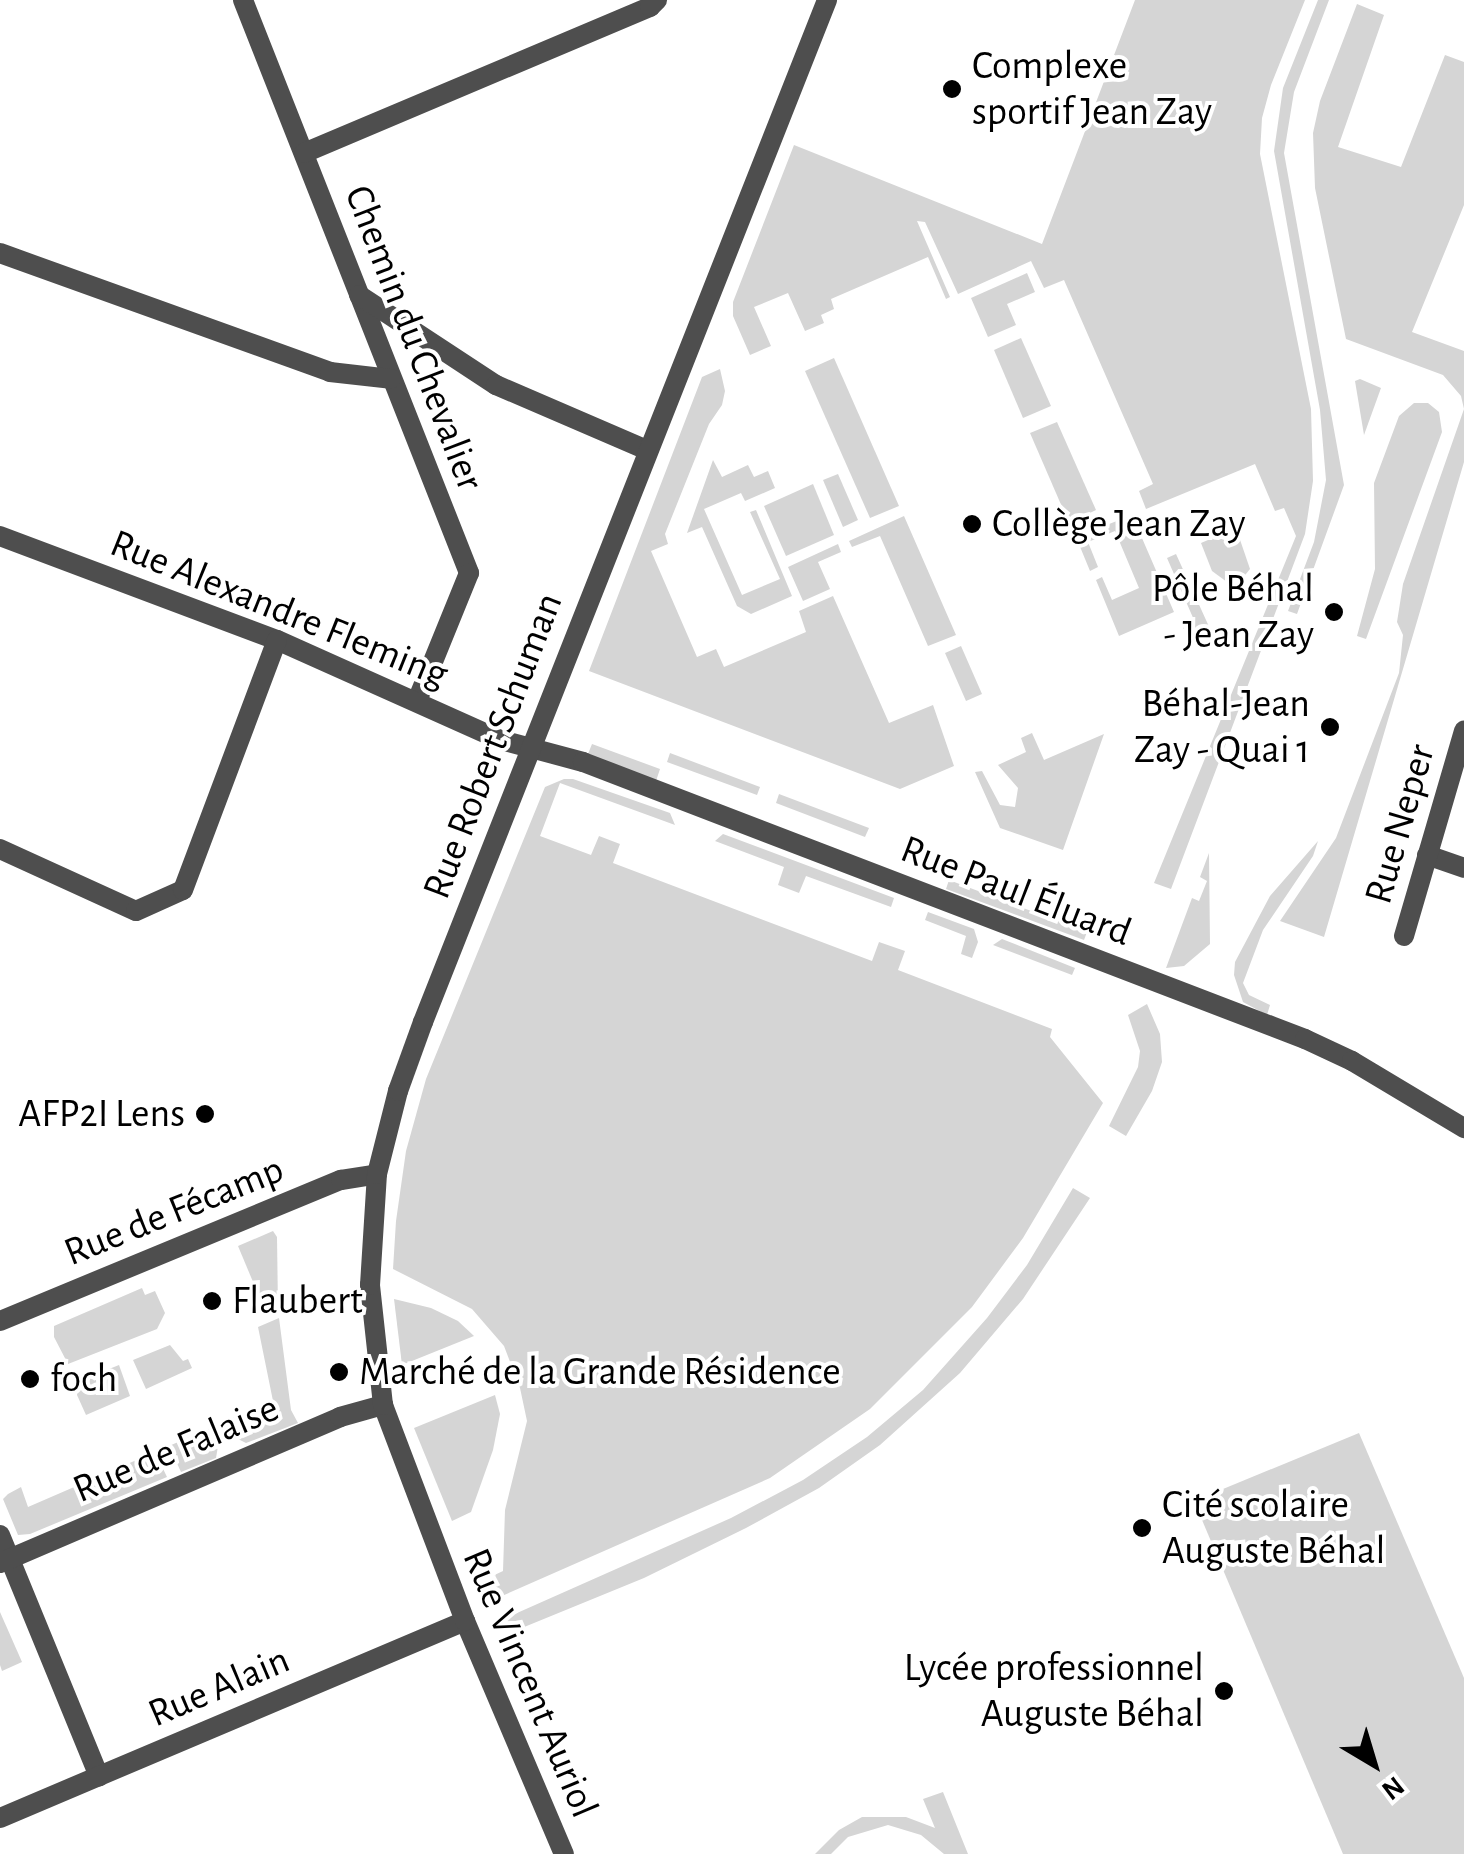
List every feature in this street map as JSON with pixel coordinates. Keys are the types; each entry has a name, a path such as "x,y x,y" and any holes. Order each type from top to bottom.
{"street":[{"name":"Chemin du Chevalier","path":"243,0 469,573 417,700"},
{"path":"304,154 650,7 657,0"},
{"name":"Rue Robert Schuman","path":"432,1540 382,1405 370,1286 376,1174 398,1091 423,1022 827,0"},
{"path":"0,253 330,372 392,379"},
{"path":"359,295 496,386 647,450"},
{"name":"Rue Alexandre Fleming","path":"0,536 276,640 501,740 530,747"},
{"path":"0,849 136,910 183,890 276,640"},
{"name":"Rue Neper","path":"1404,936 1464,730"},
{"name":"Rue Paul Éluard","path":"530,747 583,762 1304,1039 1352,1061 1464,1128"},
{"path":"1428,854 1464,868"},
{"name":"Rue de Fécamp","path":"0,1320 328,1185 376,1174"},
{"name":"Rue de Falaise","path":"5,1561 340,1417 382,1405"},
{"path":"0,1535 5,1561 99,1776"},
{"name":"Rue Vincent Auriol","path":"432,1540 564,1854"},
{"name":"Rue Alain","path":"0,1818 465,1621"}],"shaded area":[{"path":"1135,0 1305,0 1271,85 1262,118 1260,154 1311,409 1313,481 1305,534 1171,889 1154,883 1296,536 1284,508 1275,511 1255,464 1146,509 1139,491 1153,484 1064,280 1044,288 1031,261 958,294 925,222 917,221 950,297 946,299 928,257 831,299 834,309 821,315 824,323 805,331 788,293 754,307 771,346 750,355 733,316 733,302 794,145 1042,244"},
{"path":"1318,0 1329,0 1294,92 1284,153 1344,485 1297,614 1288,611 1314,542 1326,480 1320,410 1274,151 1283,88"},
{"path":"1357,4 1384,15 1338,147 1401,167 1445,55 1464,62 1464,205 1412,332 1464,351 1464,409 1461,396 1443,375 1346,339 1315,188 1313,133 1320,101"},
{"path":"1027,273 1035,292 1007,304 1016,325 988,337 971,298"},
{"path":"1021,338 1051,406 1023,418 994,350"},
{"path":"834,358 899,506 870,518 805,371"},
{"path":"720,369 725,391 722,405 709,424 665,534 668,544 651,551 697,657 716,649 724,667 806,632 799,611 833,596 889,723 933,705 954,766 900,789 589,671 702,377"},
{"path":"1360,379 1381,388 1364,435 1355,381"},
{"path":"1414,403 1428,403 1439,412 1442,432 1366,639 1357,636 1375,569 1374,483 1399,416"},
{"path":"1464,409 1464,462 1324,937 1280,921 1336,838 1399,673 1403,635 1397,622 1403,584"},
{"path":"1057,422 1096,510 1069,523 1030,433"},
{"path":"713,460 722,477 748,465 754,477 768,471 775,488 745,501 741,493 704,509 742,595 780,579 750,512 756,510 792,596 751,614 737,606 702,527 687,533"},
{"path":"838,474 858,520 843,527 823,480"},
{"path":"813,484 834,535 786,556 764,506"},
{"path":"1132,515 1174,612 1119,636 1096,580 1102,577 1112,600 1139,588 1115,531 1088,542 1098,567 1090,571 1076,537"},
{"path":"904,516 956,635 928,646 880,536 852,547 849,541"},
{"path":"1236,528 1250,569 1241,580 1227,582 1212,571 1201,543"},
{"path":"838,544 841,552 818,562 830,589 803,601 788,567"},
{"path":"1176,554 1211,631 1189,640 1182,625 1194,620 1167,558"},
{"path":"961,646 982,694 966,701 945,653"},
{"path":"1032,733 1044,760 1104,734 1063,850 1000,828 975,772 982,771 1000,805 1015,807 1018,788 998,765 1026,752 1021,738"},
{"path":"592,744 660,769 656,781 588,754"},
{"path":"670,753 760,787 757,795 667,762"},
{"path":"564,779 670,813 675,825 560,783 540,836 591,855 599,836 620,844 613,863 872,961 879,942 905,951 898,970 1052,1029 1050,1037 1103,1103 1023,1238 972,1307 870,1409 770,1478 495,1599 486,1579 503,1571 505,1510 527,1421 520,1388 504,1346 472,1309 393,1269 396,1221 406,1151 426,1079 545,787"},
{"path":"779,794 869,828 865,837 776,803"},
{"path":"723,834 894,898 891,907 806,876 799,893 778,885 784,867 715,841"},
{"path":"1318,841 1313,856 1263,930 1243,983 1249,995 1270,1005 1267,1015 1243,1002 1234,975 1235,962 1270,896"},
{"path":"1209,853 1210,944 1184,966 1166,968 1192,898 1199,901 1207,881 1200,877"},
{"path":"949,880 1087,932 1084,940 946,889"},
{"path":"928,912 974,929 978,942 972,958 961,954 966,936 925,920"},
{"path":"1002,939 1075,968 1072,975 993,945"},
{"path":"1147,1004 1160,1034 1162,1062 1152,1091 1126,1136 1109,1126 1138,1067 1140,1051 1128,1015"},
{"path":"1073,1188 1090,1198 1023,1299 960,1373 880,1445 819,1488 746,1528 644,1578 512,1632 506,1618 731,1518 803,1480 867,1437 923,1390 987,1318 1027,1265"},
{"path":"273,1231 277,1237 278,1309 266,1313 238,1246"},
{"path":"142,1288 145,1295 155,1291 165,1313 157,1329 68,1364 54,1337 54,1326"},
{"path":"394,1299 431,1308 458,1321 474,1336 402,1365"},
{"path":"279,1318 291,1410 298,1423 246,1443 236,1438 228,1420 273,1401 258,1327"},
{"path":"170,1345 183,1361 188,1359 192,1368 146,1389 133,1360"},
{"path":"119,1365 130,1396 86,1415 77,1395 79,1381"},
{"path":"495,1395 500,1414 493,1450 471,1512 452,1521 414,1428"},
{"path":"210,1428 218,1446 216,1458 181,1472 169,1446"},
{"path":"1359,1433 1464,1678 1464,1854 1343,1854 1194,1501"},
{"path":"155,1452 167,1477 30,1534 18,1535 3,1499 8,1494 21,1487 28,1507"},
{"path":"0,1612 22,1662 2,1671 0,1665"},
{"path":"943,1792 968,1854 944,1854 921,1835 888,1825 848,1837 831,1854 815,1854 839,1830 862,1817 906,1817 935,1828 923,1799"}],"place":[{"name":"Complexe sportif Jean Zay","path":"952,89"},
{"name":"Collège Jean Zay","path":"972,524"},
{"name":"Pôle Béhal - Jean Zay","path":"1334,612"},
{"name":"Béhal-Jean Zay - Quai 1","path":"1330,727"},
{"name":"AFP2I Lens","path":"205,1114"},
{"name":"Flaubert","path":"212,1301"},
{"name":"Marché de la Grande Résidence","path":"339,1372"},
{"name":"foch","path":"30,1379"},
{"name":"Cité scolaire Auguste Béhal","path":"1142,1528"},
{"name":"Lycée professionnel Auguste Béhal","path":"1224,1691"}]}
